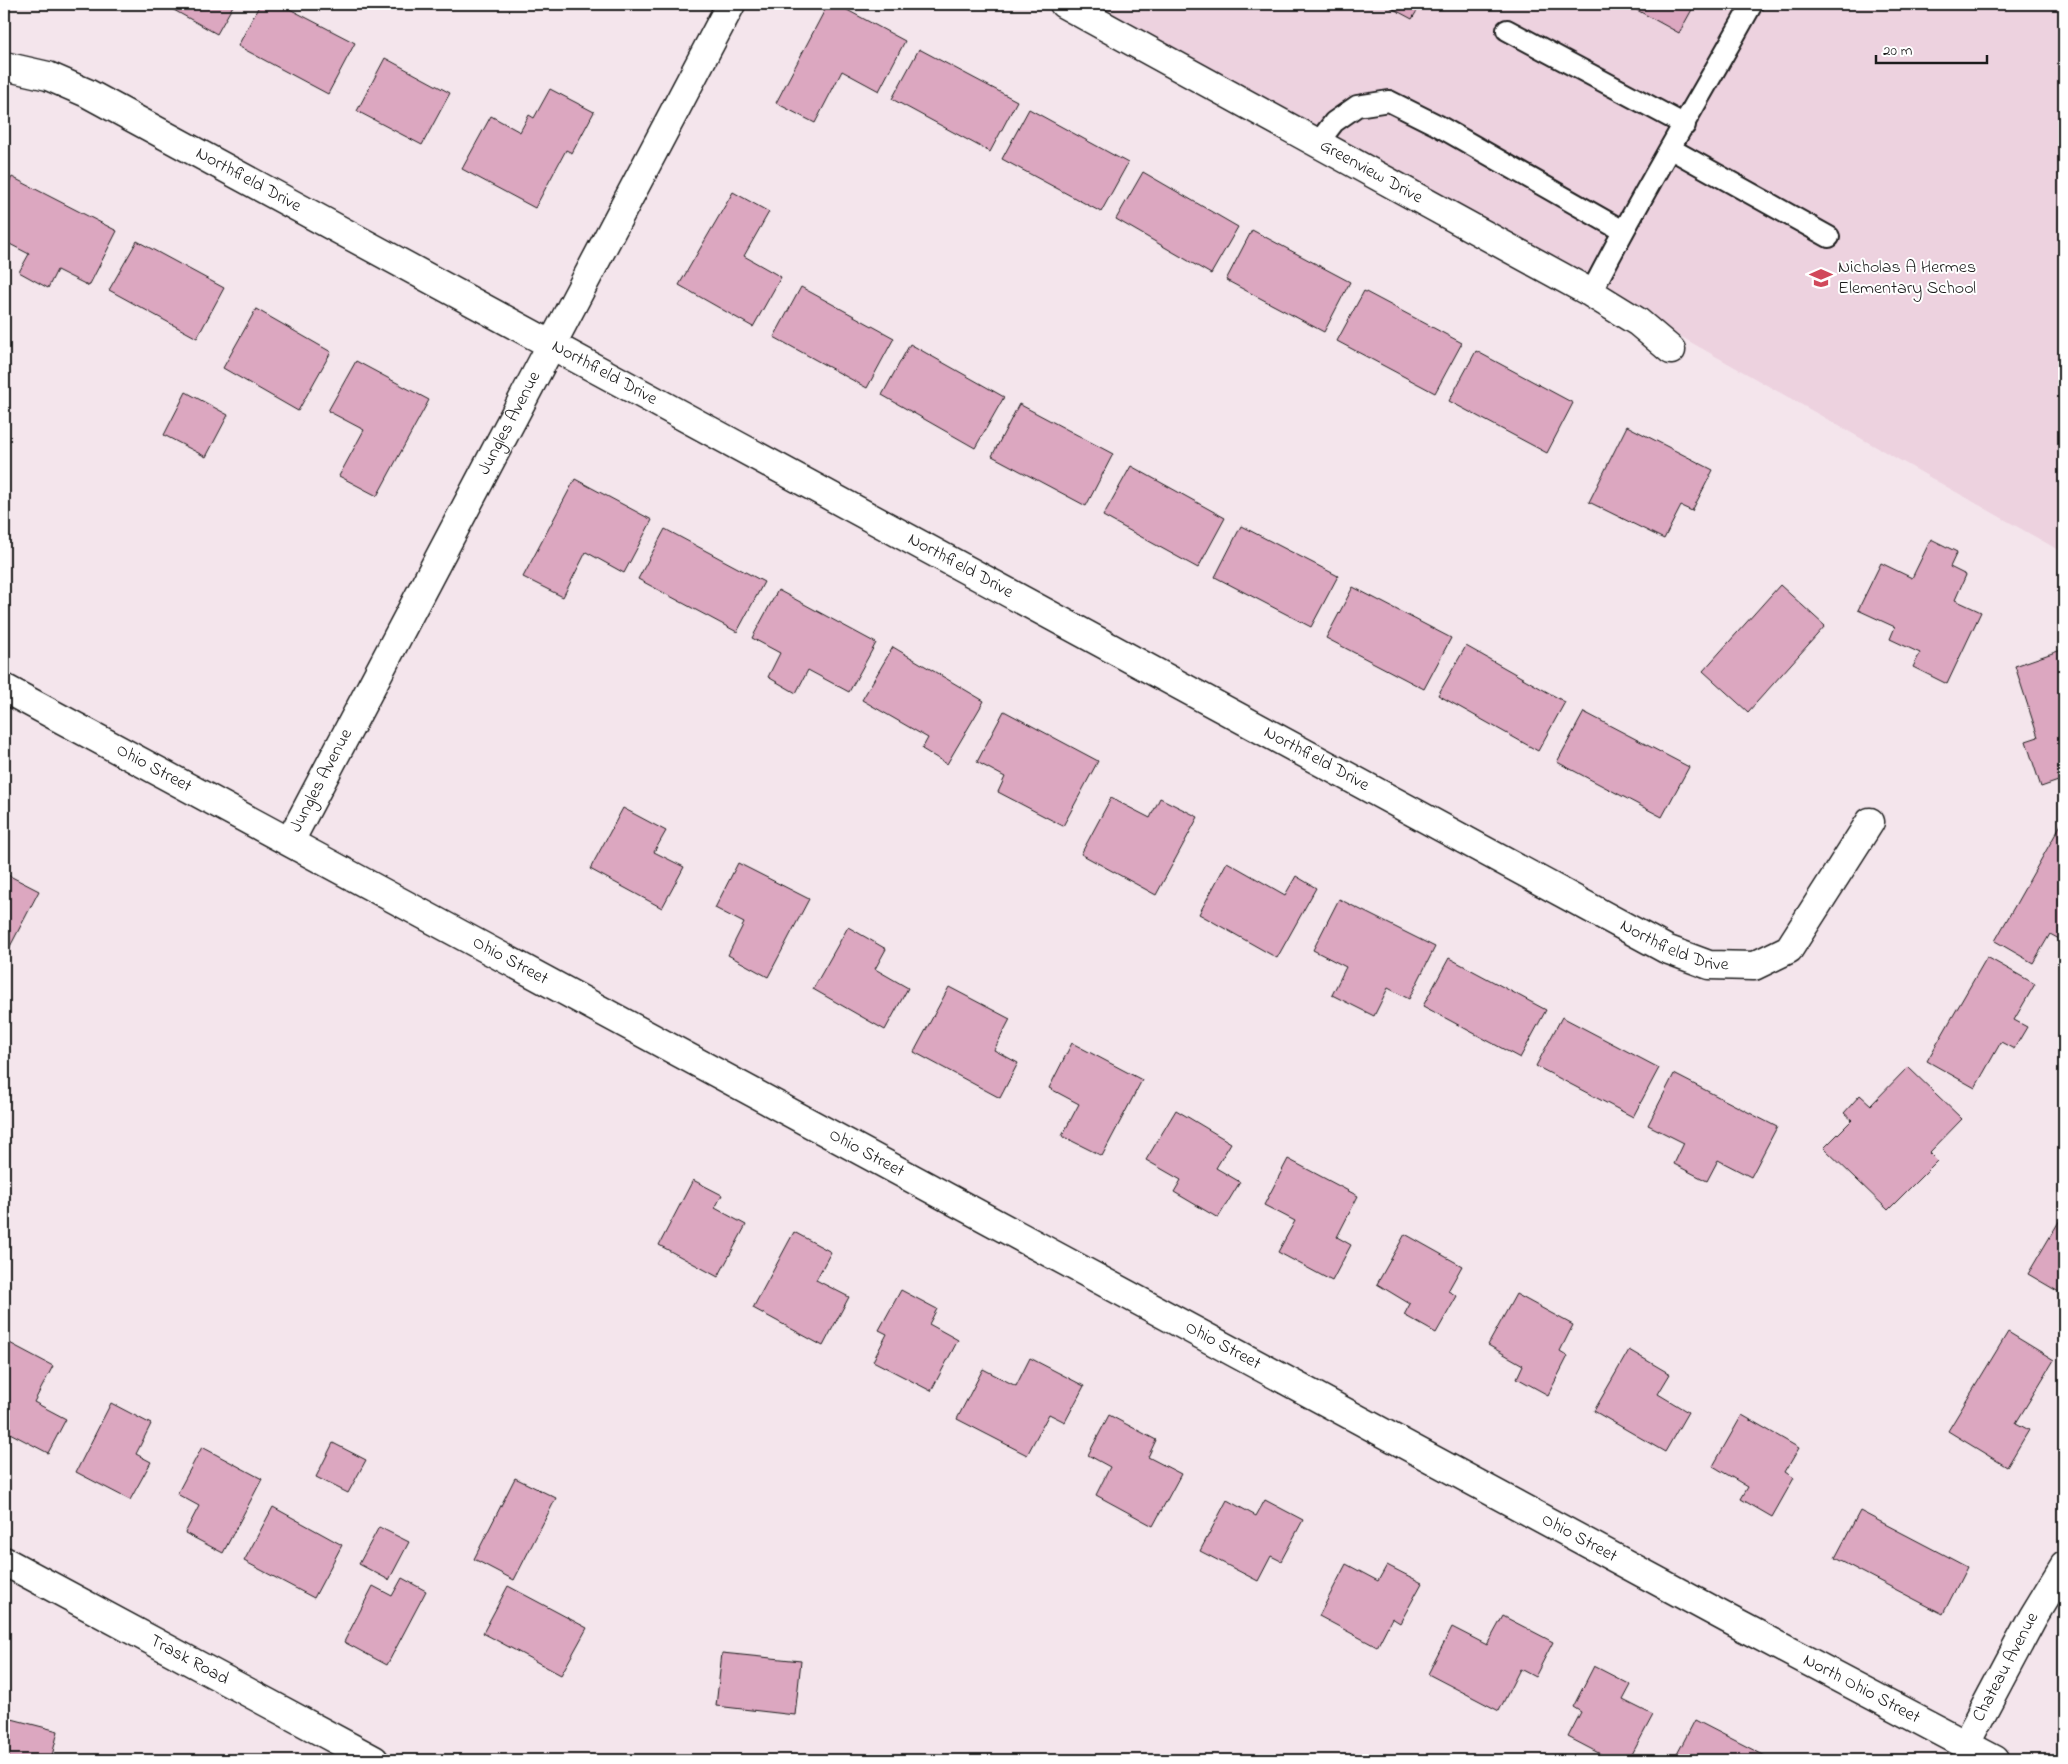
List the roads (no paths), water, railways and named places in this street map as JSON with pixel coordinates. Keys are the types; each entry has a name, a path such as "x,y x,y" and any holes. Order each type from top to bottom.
{"street":[{"name":"Jungles Avenue","path":"290,841 731,4"},
{"name":"Greenview Drive","path":"1064,4 1591,293 1638,322 1671,350"},
{"name":"Northfield Drive","path":"4,66 48,76 87,92 1666,949 1710,965 1754,966 1789,949 1870,822"},
{"name":"Ohio Street","path":"4,688 1728,1619"},
{"name":"Trask Road","path":"4,1561 374,1760"},
{"name":"Chateau Avenue","path":"1966,1745 2032,1617 2064,1566"},
{"name":"North Ohio Street","path":"1728,1619 1994,1760"}],"lane":[{"path":"1591,293 1623,231 1685,125 1752,4"},
{"path":"1507,30 1685,125"},
{"path":"1318,144 1334,122 1357,106 1389,101 1437,125 1623,231"},
{"path":"1671,149 1829,237"}],"place":[{"name":"Nicholas A Hermes Elementary School","path":"1821,278"}]}
